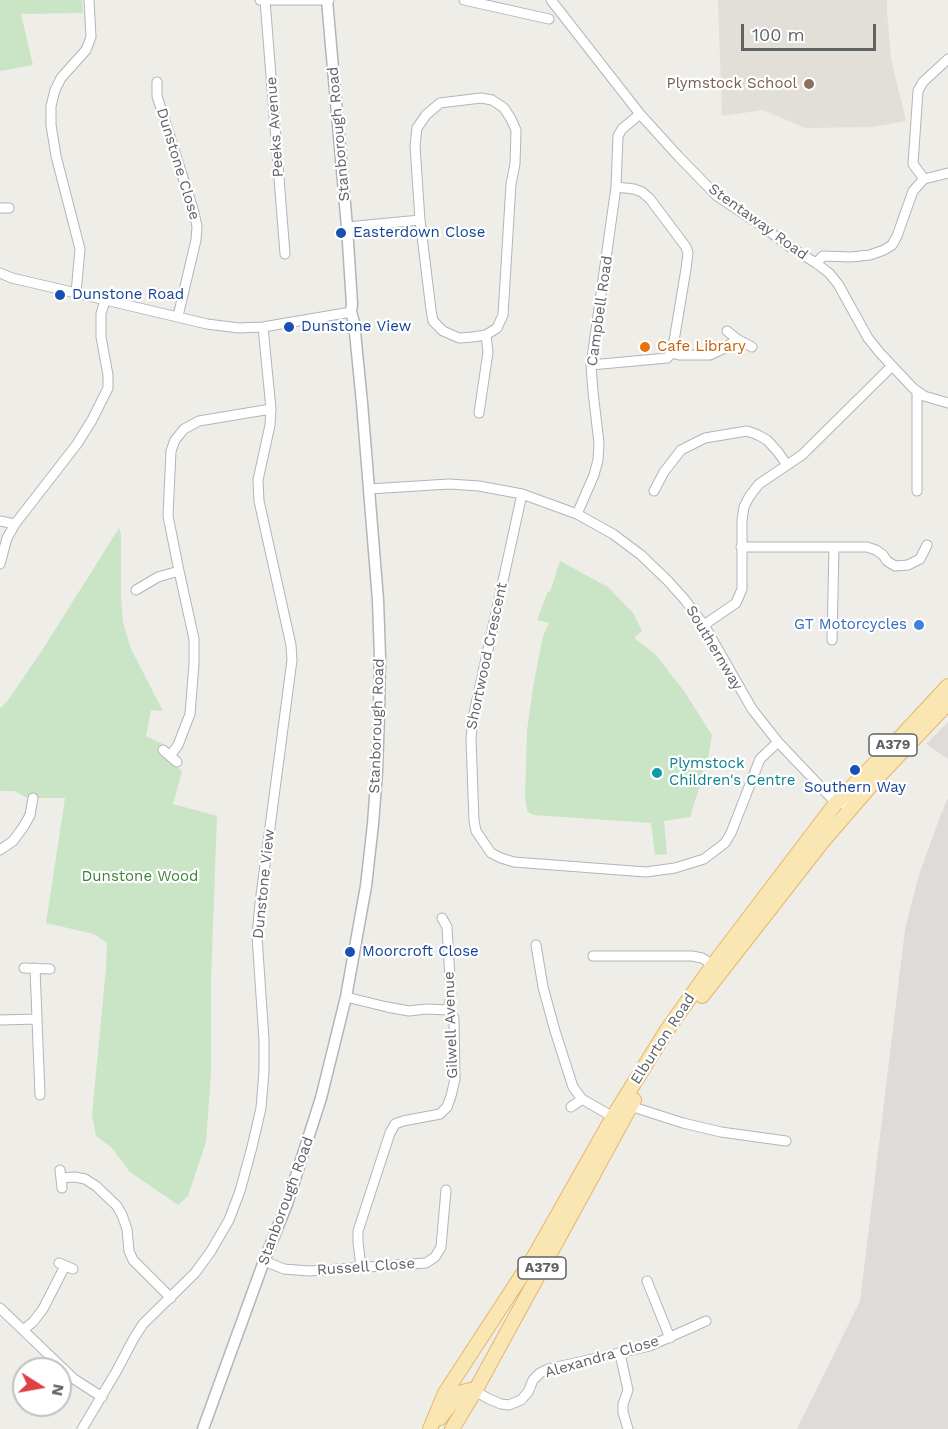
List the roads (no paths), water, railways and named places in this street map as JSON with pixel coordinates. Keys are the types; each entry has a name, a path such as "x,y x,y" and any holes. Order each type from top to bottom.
{"main road":[{"name":"Elburton Road","path":"431,1429 445,1393 536,1255 613,1117 668,1030 713,965 836,803 948,686"},
{"name":"Elburton Road","path":"452,1429 475,1391 630,1106 675,1035 722,969 823,841 863,794 948,703"},
{"name":"A379","path":"461,1369 472,1376 481,1374 500,1345"},
{"name":"A379","path":"431,1429 459,1393 475,1391"}],"street":[{"path":"76,293 80,249 56,156 51,125 51,106 61,78 86,50 91,37 89,0"},
{"path":"260,0 327,0"},
{"name":"Peeks Avenue","path":"265,0 285,254"},
{"name":"Stanborough Road","path":"203,1429 287,1203 324,1088 346,997 366,886 373,829 380,657 378,600 362,403 351,312 347,227 327,0"},
{"path":"464,0 549,19"},
{"name":"Stentaway Road","path":"551,0 640,114 717,196 829,273 868,338 892,366 924,396 948,404"},
{"path":"924,178 913,164 918,91 923,82 948,58"},
{"name":"Dunstone Close","path":"158,82 157,96 197,226 196,240 178,316"},
{"path":"481,98 492,100 504,108 516,130 515,164 511,184 503,315 497,328 486,335 459,338 443,331 433,321 420,220 415,146 417,128 426,115 440,103 481,98"},
{"name":"Campbell Road","path":"578,514 598,460 599,443 591,365 616,187 618,136 622,129 640,114"},
{"path":"816,262 824,256 870,255 892,245 913,191 924,178 948,172"},
{"path":"591,365 667,358 672,353 686,269 688,253 686,247 650,199 634,189 616,187"},
{"path":"347,227 420,220"},
{"path":"0,273 12,278 207,324 239,328 263,327 351,312"},
{"path":"0,564 15,524 77,444 108,388 108,375 101,338 101,314 105,300"},
{"name":"Dunstone View","path":"82,1429 138,1331 195,1273 229,1220 240,1191 261,1108 264,1040 257,936 292,660 291,645 260,501 258,480 270,425 271,409 263,327"},
{"path":"727,331 752,347"},
{"path":"479,412 488,352 486,335"},
{"path":"672,353 710,355 737,339"},
{"path":"704,625 736,603 742,589 742,520 749,496 759,484 802,455 892,366"},
{"path":"917,391 917,491"},
{"path":"170,756 178,745 190,714 194,664 194,639 168,516 171,452 175,440 184,429 199,421 271,409"},
{"path":"654,491 664,472 681,450 705,438 747,431 767,440 787,465"},
{"name":"Southernway","path":"369,489 449,484 479,486 522,494 578,514 613,534 641,555 668,580 685,600 704,625 752,709 778,742 836,803"},
{"name":"Shortwood Crescent","path":"522,494 471,728 474,822 476,831 491,853 514,862 646,872 675,868 704,859 725,843 760,759 778,742"},
{"path":"0,522 15,524"},
{"path":"741,546 867,547 876,550 896,566 909,565 920,559 927,545"},
{"path":"832,640 834,547"},
{"path":"136,590 158,577 179,571"},
{"path":"836,803 846,804 863,794"},
{"path":"0,849 13,841 24,826 30,815 33,798"},
{"name":"Gilwell Avenue","path":"361,1267 358,1231 390,1133 395,1124 440,1114 449,1101 454,1079 454,1018 448,1010 451,996 447,927 442,918"},
{"path":"536,945 543,987 573,1087 582,1099 613,1117"},
{"path":"538,956 550,954"},
{"path":"593,956 692,956 702,958 713,965"},
{"path":"24,968 50,969"},
{"path":"35,968 40,1095"},
{"path":"346,997 410,1011 448,1010"},
{"path":"0,1020 37,1019"},
{"path":"572,1107 582,1099"},
{"path":"630,1106 682,1123 721,1132 786,1141"},
{"path":"61,1179 85,1179 117,1206 127,1229 129,1251 133,1260 171,1298"},
{"name":"Russell Close","path":"264,1261 284,1269 309,1271 426,1263 435,1257 441,1247 446,1190"},
{"path":"23,1330 43,1309 66,1266"},
{"path":"647,1281 670,1338"},
{"path":"0,1308 74,1379 102,1397"},
{"name":"Alexandra Close","path":"475,1391 489,1400 509,1405 521,1400 540,1373 650,1346 706,1321"},
{"path":"620,1354 628,1390 623,1412 628,1429"}],"place":[{"name":"Plymstock School","path":"809,84"},
{"name":"Easterdown Close","path":"341,233"},
{"name":"Dunstone Road","path":"60,295"},
{"name":"Dunstone View","path":"289,327"},
{"name":"Cafe Library","path":"645,347"},
{"name":"GT Motorcycles","path":"919,625"},
{"name":"Southern Way","path":"855,770"},
{"name":"Plymstock Children's Centre","path":"657,773"},
{"name":"Moorcroft Close","path":"350,952"}],"park label":[{"name":"Dunstone Wood","path":"140,877"}]}
